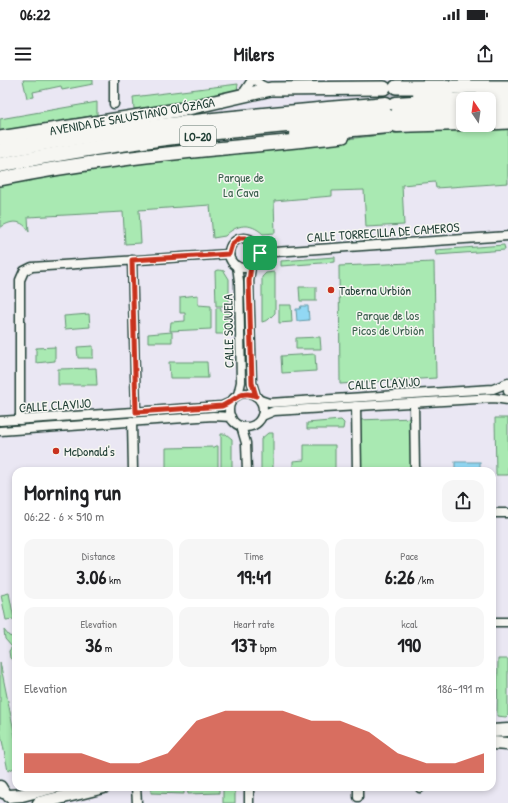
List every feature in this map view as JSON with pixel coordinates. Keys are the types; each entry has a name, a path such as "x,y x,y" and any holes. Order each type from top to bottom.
{"highway":[{"path":"391,110 449,88"},
{"path":"496,99 508,99"},
{"path":"391,110 456,101"},
{"name":"LO-20","path":"3,153 94,136 267,114 314,102 391,110"},
{"path":"391,110 456,119"},
{"name":"LO-20","path":"3,153 99,149 240,131 271,136 391,110"},
{"path":"496,112 508,111"}],"main road":[{"path":"449,88 508,87"},
{"name":"AVENIDA DE SALUSTIANO OLÓZAGA","path":"3,153 271,89 391,110"},
{"path":"0,178 81,164 175,152 391,110"},
{"path":"496,123 508,122"},
{"path":"496,731 508,730"},
{"path":"496,743 508,744"},
{"path":"5,794 22,795 38,791"},
{"path":"39,803 88,791"}],"street":[{"path":"114,80 114,104"},
{"path":"242,95 252,80"},
{"path":"255,80 261,85 271,89"},
{"name":"CALLE TORRECILLA DE CAMEROS","path":"260,253 508,236"},
{"path":"240,238 254,241 260,253 257,261 251,266 242,268 237,266 230,259 229,254 232,244 240,238"},
{"path":"20,420 20,280 24,271 32,267 229,254"},
{"path":"132,260 136,412"},
{"name":"CALLE SOJUELA","path":"237,266 239,281 241,379 238,395"},
{"name":"CALLE SOJUELA","path":"251,266 249,281 252,383 258,398"},
{"name":"CALLE CLAVIJO","path":"258,398 269,403 493,389 508,383"},
{"path":"246,442 253,426 262,416 264,411 258,398 245,393 238,395 231,402 229,408 231,417 241,426 246,442 246,467"},
{"name":"CALLE CLAVIJO","path":"262,416 274,411 494,398 508,400"},
{"name":"CALLE CLAVIJO","path":"0,421 222,406 231,402"},
{"path":"414,403 415,467"},
{"path":"356,406 356,467"},
{"name":"CALLE CLAVIJO","path":"0,431 213,416 231,417"},
{"path":"132,421 133,467"},
{"path":"241,426 253,426"},
{"path":"496,513 508,513"},
{"path":"496,622 508,622"},
{"path":"136,791 137,803"},
{"path":"249,791 249,803"},
{"path":"358,791 358,797"}],"green space":[{"path":"23,80 93,80 93,84 62,90 61,86 33,92 34,97 27,98"},
{"path":"238,84 237,91 192,102 134,109 133,97"},
{"path":"97,102 97,115 0,131 0,119"},
{"name":"Parque de La Cava","path":"444,128 456,128 456,132 496,132 496,129 508,129 508,183 436,188 435,182 402,185 404,225 366,227 364,190 332,191 332,196 274,201 275,233 263,234 258,230 244,226 234,229 225,236 213,238 210,205 139,210 141,243 125,244 123,212 28,217 29,232 23,225 16,222 8,223 0,228 0,182 62,171"},
{"path":"504,245 505,250 436,255 435,250"},
{"path":"335,257 335,262 281,266 281,261"},
{"name":"Parque de los Picos de Urbión","path":"434,262 436,378 340,384 339,266"},
{"path":"215,271 224,271 229,279 229,306 216,306"},
{"path":"275,272 275,313 268,320 262,322 262,277 266,273"},
{"path":"299,287 316,287 316,301 300,301"},
{"path":"198,295 198,305 211,306 211,329 170,331 171,322 185,321 185,313 180,313 180,297"},
{"path":"279,305 291,305 292,322 279,323"},
{"path":"216,308 221,308 221,311 229,312 229,334 216,334"},
{"path":"89,314 90,327 65,329 64,316"},
{"path":"172,332 172,342 148,342 148,334"},
{"path":"320,337 321,349 296,349 296,338"},
{"path":"93,346 93,358 78,358 77,347"},
{"path":"55,347 55,361 36,363 36,348"},
{"path":"315,354 316,371 282,373 281,356"},
{"path":"169,362 207,362 208,378 170,378"},
{"path":"96,368 97,385 58,385 58,369"},
{"path":"414,418 414,467 358,467 358,420"},
{"path":"495,418 508,418 508,475 496,475"},
{"path":"341,420 344,423 343,429 307,429 307,423"},
{"path":"268,433 273,433 273,467 261,467 261,439"},
{"path":"221,434 226,434 232,439 232,467 221,467"},
{"path":"304,445 335,445 335,467 293,467 293,461 304,460"},
{"path":"218,446 218,467 166,467 166,448"},
{"path":"9,593 12,609 12,619 6,620 1,595"},
{"path":"4,630 9,636 12,637 12,647 5,639"},
{"path":"12,647 12,660 10,658 9,651"},
{"path":"498,659 508,659 508,715 506,717 497,716"},
{"path":"0,662 12,721 12,769 8,771 0,730"},
{"path":"151,791 184,791 184,794 151,793"},
{"path":"188,791 219,791 219,793 188,794"},
{"path":"223,791 235,791 235,803 223,803"}],"water":[{"path":"301,306 308,306 309,320 297,321 296,309 300,309"},
{"path":"455,462 480,462 480,467 455,467"}],"tunnel":[{"path":"385,97 396,96"}],"place":[{"name":"Taberna Urbión","path":"331,290"},
{"name":"McDonald's","path":"56,451"}],"route":[{"path":"240,238 254,241 259,248 260,253 255,264 251,266 249,281 252,383 253,391 256,396 245,393 238,395 231,402 222,406 136,412 132,260 229,254 232,244 240,238"}]}
